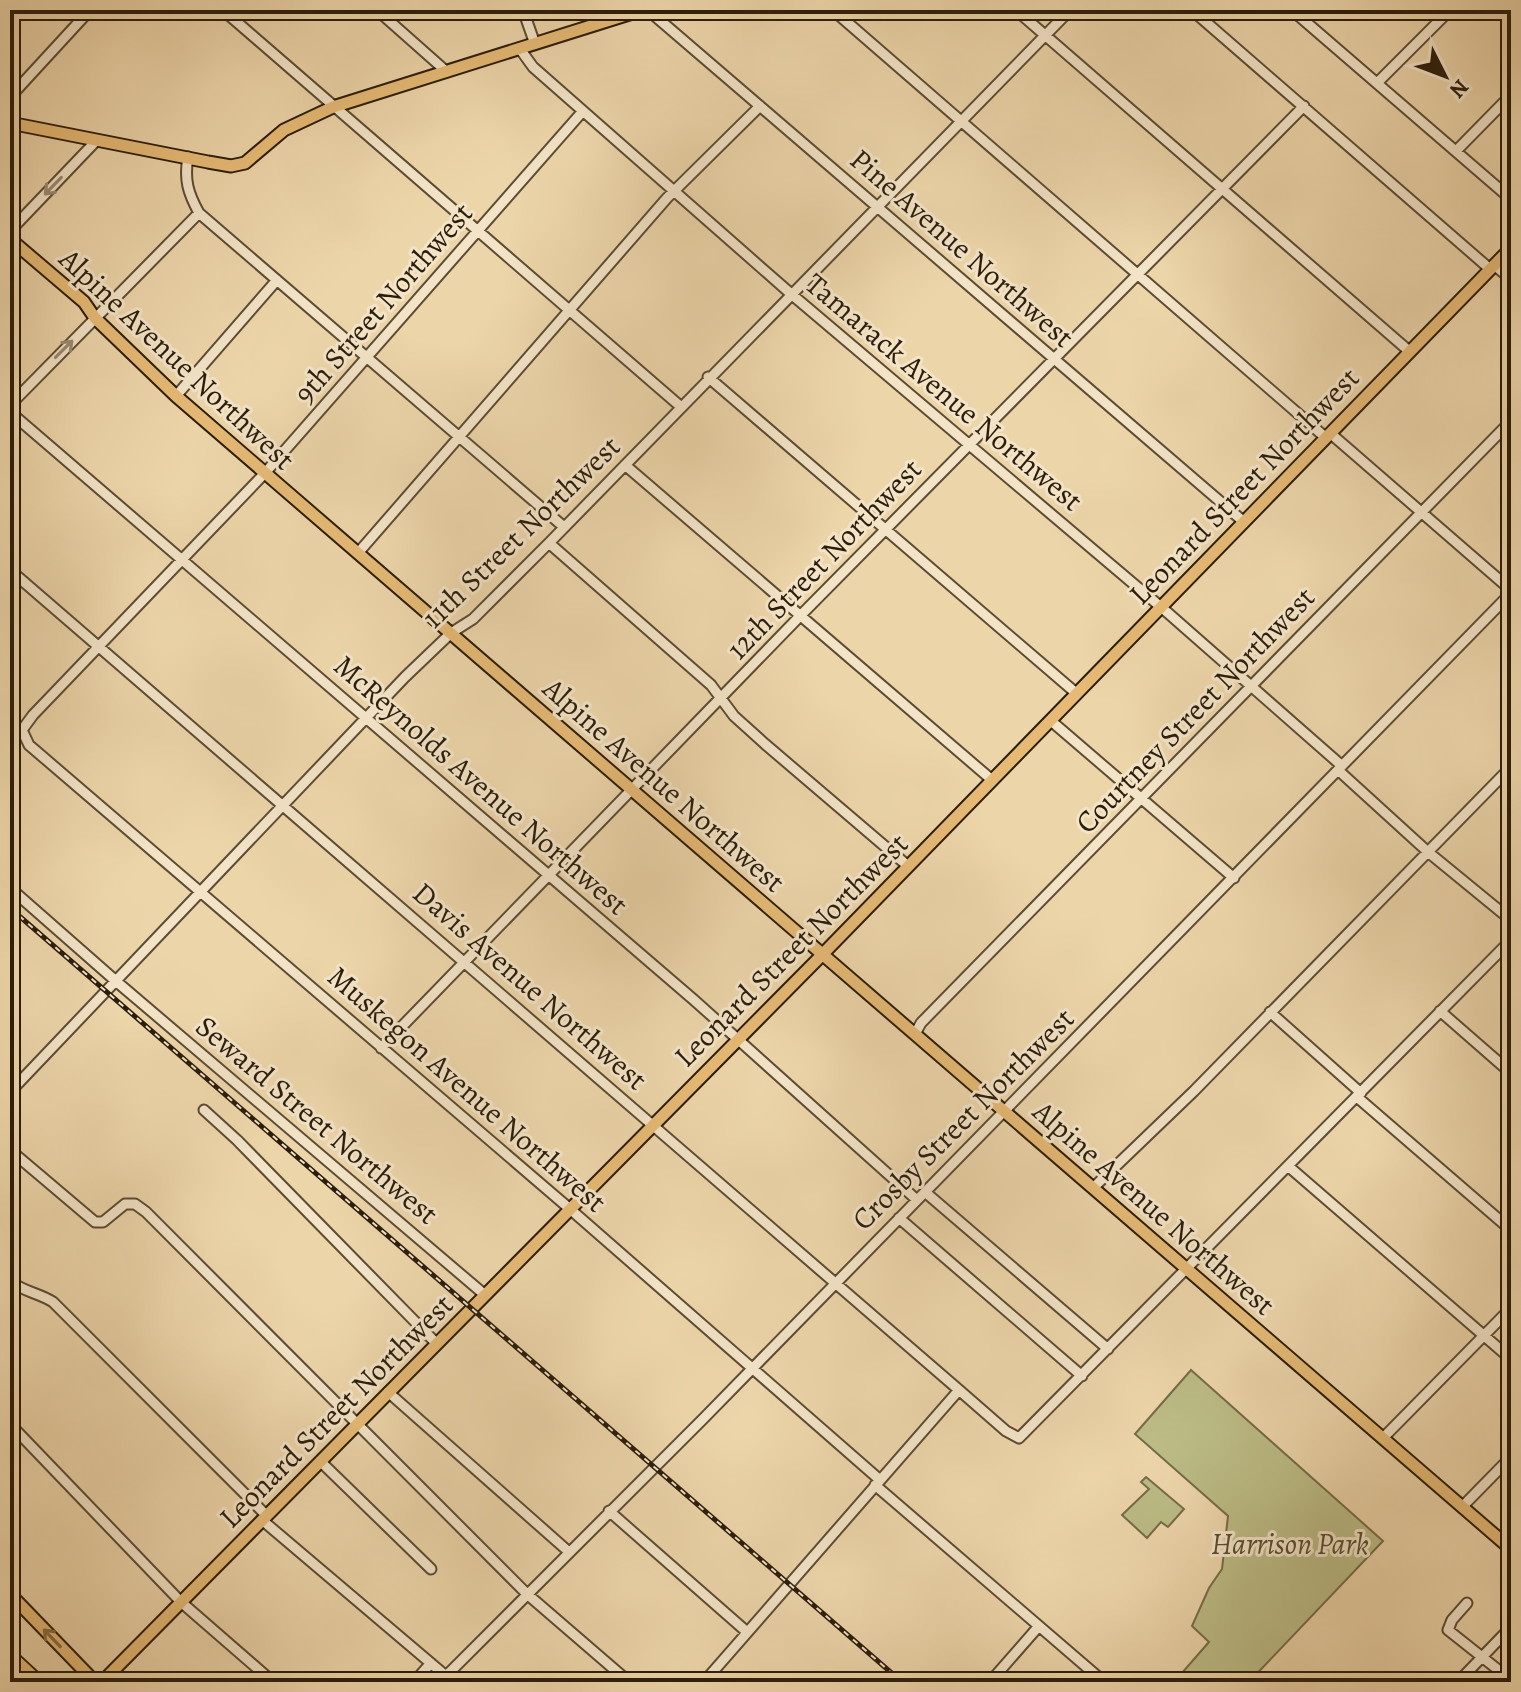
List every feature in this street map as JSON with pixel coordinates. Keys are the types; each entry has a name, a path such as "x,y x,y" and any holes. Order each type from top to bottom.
{"highway":[{"path":"10,1657 37,1682"}],"main road":[{"path":"10,123 231,166 245,163 284,130 333,107 642,10"},
{"name":"Alpine Avenue Northwest","path":"10,239 84,302 95,318 176,396 1511,1549"},
{"name":"Leonard Street Northwest","path":"102,1682 822,954 1511,248"},
{"path":"10,1594 95,1682"}],"street":[{"path":"10,97 90,10"},
{"path":"223,10 680,406"},
{"path":"377,10 447,72"},
{"path":"523,10 535,44"},
{"name":"Pine Avenue Northwest","path":"648,10 1244,522"},
{"path":"833,10 1136,274 1511,591"},
{"path":"1016,10 1409,351"},
{"name":"11th Street Northwest","path":"10,1092 367,717 451,633 473,619 549,543 790,293 1070,10"},
{"path":"1192,10 1492,267 1511,279"},
{"path":"1292,10 1511,199"},
{"path":"1377,83 1450,10"},
{"name":"Tamarack Avenue Northwest","path":"520,49 533,67 790,293 1251,686 1428,852 1511,920"},
{"path":"1456,151 1511,95"},
{"path":"358,553 674,190 760,106"},
{"name":"12th Street Northwest","path":"381,1048 801,615 1304,106"},
{"name":"9th Street Northwest","path":"23,736 22,730 27,722 265,473 583,111"},
{"path":"10,231 97,140"},
{"path":"188,157 188,194 199,213 564,527"},
{"path":"10,405 17,390 95,318 199,213"},
{"path":"176,396 277,280"},
{"path":"708,377 1076,693"},
{"name":"McReynolds Avenue Northwest","path":"10,412 738,1039 917,1200"},
{"name":"Courtney Street Northwest","path":"915,1034 921,1023 1511,421"},
{"path":"625,465 992,780"},
{"path":"549,543 711,685 734,716 765,744 908,866"},
{"name":"Davis Avenue Northwest","path":"10,570 1006,1431 1019,1438 1082,1376"},
{"name":"Crosby Street Northwest","path":"450,1679 527,1594 1234,878 1511,591"},
{"path":"1050,720 1234,878"},
{"name":"Muskegon Avenue Northwest","path":"23,736 29,745 753,1368 1104,1682"},
{"path":"1094,1187 1194,1091 1511,767"},
{"name":"Seward Street Northwest","path":"10,888 485,1295"},
{"path":"899,1218 1082,1376 1511,940"},
{"path":"1440,1011 1511,1073"},
{"path":"1270,1012 1511,1230"},
{"path":"204,1110 436,1343"},
{"path":"10,1150 95,1222 103,1222 125,1204 135,1204 146,1212 527,1594 629,1682"},
{"path":"1288,1166 1511,1359"},
{"path":"925,1192 1108,1349"},
{"path":"10,1281 26,1292 53,1302 264,1518 450,1679"},
{"path":"1383,1438 1511,1308"},
{"path":"704,1682 959,1390"},
{"path":"388,1392 569,1552"},
{"path":"10,1424 181,1602 273,1682"},
{"path":"1462,1507 1511,1457"},
{"path":"320,1461 431,1569"},
{"path":"609,1511 747,1632"},
{"path":"1467,1603 1452,1620 1448,1630 1511,1680"},
{"path":"990,1682 1039,1626"},
{"path":"1458,1682 1511,1627"},
{"path":"414,1682 431,1663"}],"green space":[{"name":"Harrison Park","path":"1191,1370 1383,1541 1249,1682 1174,1682 1209,1642 1192,1626 1209,1588 1222,1569 1228,1516 1135,1434"},
{"path":"1146,1477 1184,1509 1168,1527 1161,1522 1147,1538 1122,1515 1149,1489 1141,1482"}],"railway":[{"path":"10,908 902,1682"}]}
